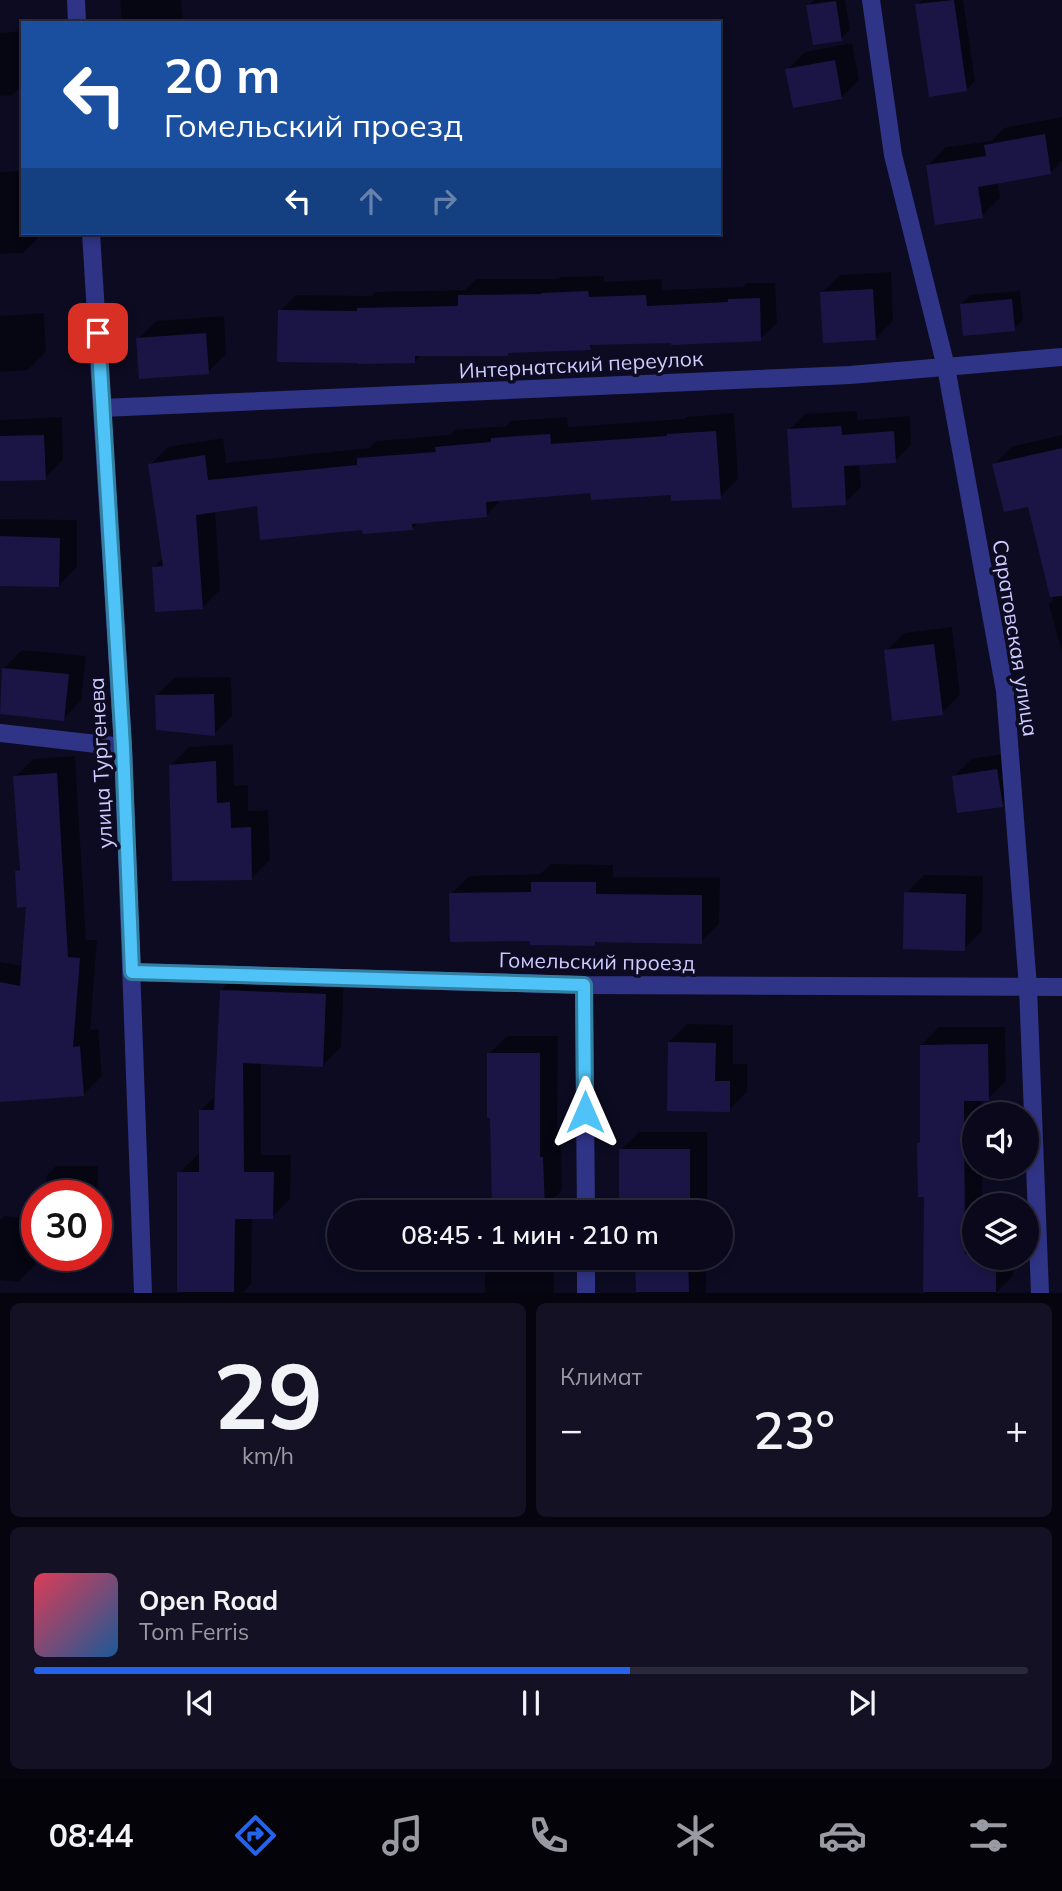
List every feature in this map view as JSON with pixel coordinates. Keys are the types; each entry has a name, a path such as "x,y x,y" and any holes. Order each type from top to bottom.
{"street":[{"path":"76,0 78,21"},
{"name":"Саратовская улица","path":"870,0 893,155 946,367 1005,691 1028,987 1040,1293"},
{"name":"улица Тургенева","path":"91,235 123,747 143,1293"},
{"name":"Интернатский переулок","path":"103,408 836,375 1062,357"},
{"path":"0,733 123,747"},
{"name":"Гомельский проезд","path":"132,972 584,985 1062,987"},
{"path":"584,985 586,1200"},
{"path":"586,1270 586,1293"}],"building":[{"path":"954,0 967,91 929,97 915,4"},
{"path":"836,1 842,41 813,45 806,5"},
{"path":"835,60 842,99 793,108 785,69"},
{"path":"1045,134 1051,174 978,187 983,218 935,225 926,165 986,156 984,145"},
{"path":"873,289 876,340 823,343 820,292"},
{"path":"588,291 589,297 646,295 647,306 760,298 761,341 590,345 591,350 508,353 508,356 415,356 415,363 277,362 278,310 357,311 357,308 458,306 458,295"},
{"path":"1012,299 1015,331 963,336 960,304"},
{"path":"206,333 209,374 139,379 136,338"},
{"path":"841,426 842,435 894,431 896,463 844,466 846,505 792,508 787,429"},
{"path":"716,431 721,499 671,501 671,495 591,500 590,493 486,502 487,517 412,524 413,530 363,534 362,530 260,540 257,506 196,515 203,609 155,612 152,567 163,566 148,464 205,455 208,480 357,465 357,458 436,452 435,447 491,442 491,438 550,434 551,444"},
{"path":"44,435 46,480 0,481 0,436"},
{"path":"1062,448 1062,596 1050,597 1028,507 1004,512 992,464"},
{"path":"0,536 60,538 59,587 0,586"},
{"path":"934,644 943,715 892,721 884,650"},
{"path":"2,668 69,674 64,721 0,714"},
{"path":"214,694 215,736 156,730 155,695"},
{"path":"216,761 217,803 230,802 231,828 251,827 252,880 172,881 169,765"},
{"path":"997,769 1003,807 957,813 952,776"},
{"path":"57,773 68,957 80,958 73,1047 80,1046 84,1096 0,1102 0,982 20,986 26,907 17,908 15,871 20,870 13,776"},
{"path":"531,882 596,882 596,894 702,895 702,944 595,942 595,946 530,945 530,941 450,942 449,893 531,892"},
{"path":"904,892 966,894 965,951 903,949"},
{"path":"220,990 326,994 323,1067 243,1063 244,1172 274,1172 273,1219 235,1219 234,1292 177,1292 177,1172 199,1172 199,1110 214,1110"},
{"path":"668,1042 716,1043 715,1081 730,1081 730,1112 667,1111"},
{"path":"988,1044 989,1101 962,1102 962,1179 965,1179 965,1193 962,1193 962,1270 996,1270 996,1292 923,1292 924,1197 918,1197 917,1143 920,1143 920,1045"},
{"path":"487,1053 540,1053 540,1157 543,1157 545,1200 492,1200 490,1118 487,1118"},
{"path":"619,1149 690,1149 690,1200 619,1200"},
{"path":"635,1270 688,1270 689,1292 636,1292"}],"route":[{"path":"98,333 123,747 132,972 584,985 585,1112"}]}
